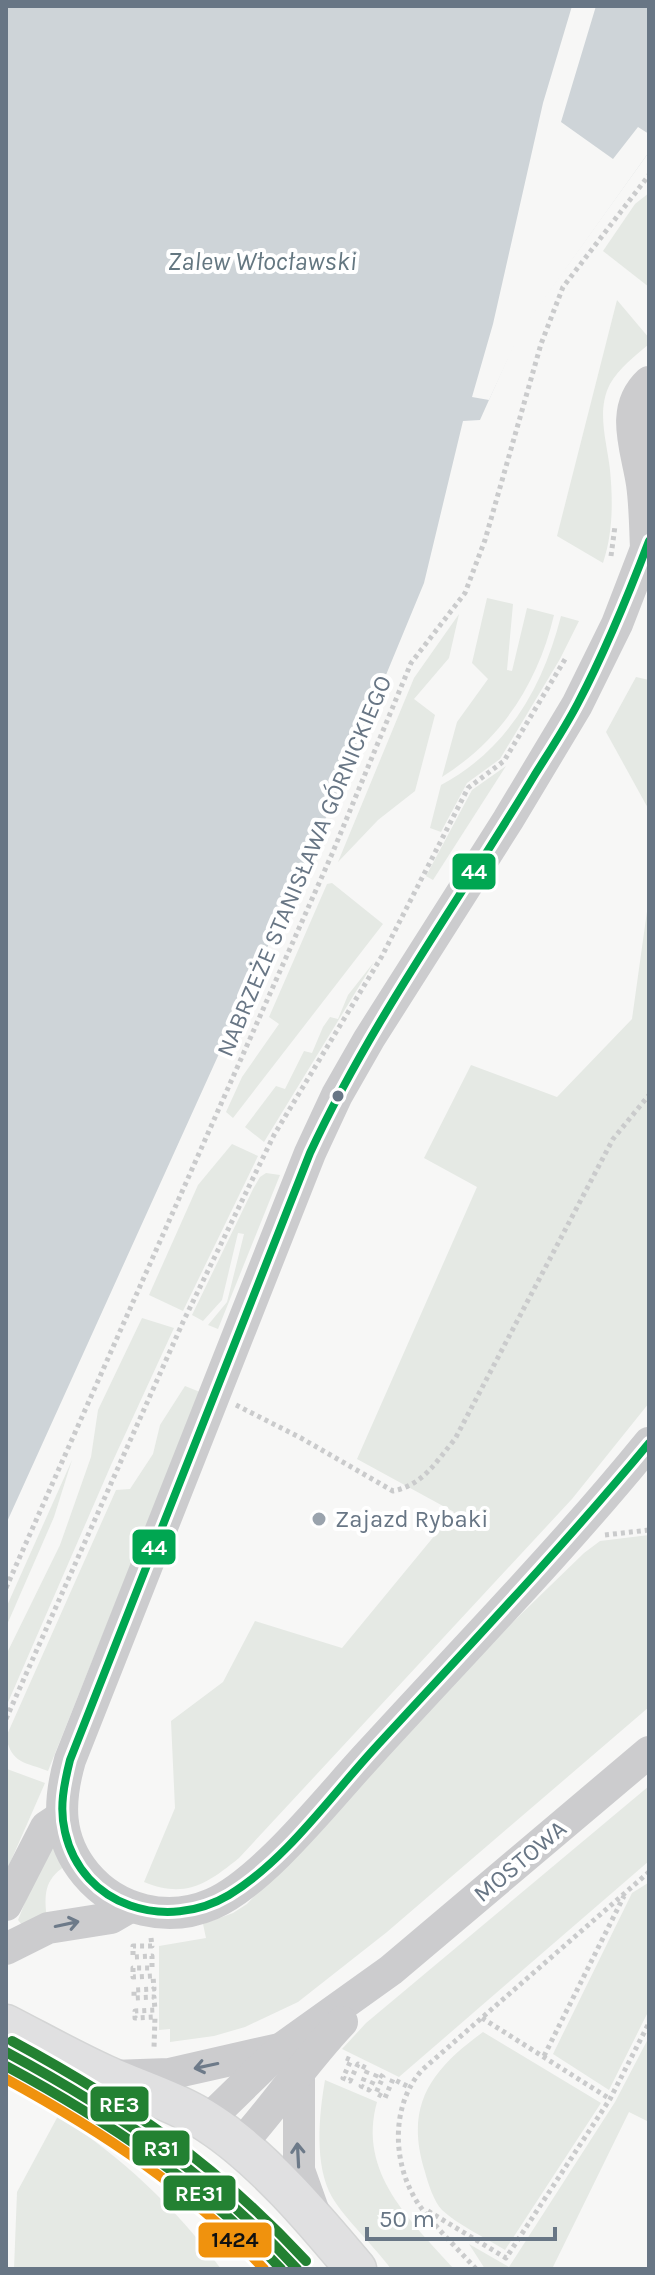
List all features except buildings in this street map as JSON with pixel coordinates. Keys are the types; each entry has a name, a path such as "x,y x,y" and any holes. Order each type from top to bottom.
{"main road":[{"path":"6,2025 105,2076 207,2121 240,2145 356,2269"}],"street":[{"path":"649,382 633,403 632,417 647,544 617,624 577,705 369,1039 337,1095 299,1180 77,1742 65,1780 61,1817 66,1840 82,1869 99,1888 130,1907 167,1913 199,1909 231,1894 258,1871 503,1609 637,1473 649,1443"},
{"name":"MOSTOWA","path":"207,2121 290,2061 312,2054 391,1970 649,1752"},
{"path":"6,1905 46,1827 61,1817"},
{"path":"6,1949 48,1928 111,1918 130,1907"},
{"path":"105,2076 169,2074 290,2061 299,2170 321,2229"},
{"name":"MOSTOWA","path":"240,2145 290,2061"}],"path":[{"name":"NABRZEŻE STANISŁAWA GÓRNICKIEGO","path":"6,1588 325,871 411,663 465,593 485,540 541,344 563,287 649,177"},
{"path":"611,558 615,515"},
{"path":"6,1719 183,1322 274,1135 382,956 468,788 504,761 570,651"},
{"path":"214,1394 301,1438 393,1491 407,1488 425,1477 455,1439 613,1139 649,1095"},
{"path":"596,1535 649,1530"},
{"path":"476,2269 420,2207 407,2179 398,2141 399,2116 409,2087 422,2070 648,1874"},
{"path":"544,2056 627,1891"},
{"path":"151,1933 152,1946 133,1946 133,1957 152,1956 152,1968 133,1968 133,1977 153,1976 154,1989 134,1990 134,1998 154,1997 155,2010 135,2011 135,2018 155,2017 153,2057"},
{"path":"482,2018 610,2099"},
{"path":"420,2207 506,2258 610,2099 649,2023"},
{"path":"341,2056 351,2060 343,2078 350,2081 358,2064 368,2069 361,2086 369,2090 377,2073 383,2077 376,2093 385,2098 393,2079 409,2087"}],"shaded area":[{"path":"649,193 649,287 603,251 635,204"},
{"path":"617,300 649,338 649,344 618,373 606,394 604,427 612,505 609,540 603,563 557,536"},
{"path":"487,598 513,604 507,670 512,671 527,608 554,615 538,664 514,707 483,745 442,777 457,722 488,679 472,663"},
{"path":"459,614 449,658 414,699 435,715 415,791 378,820 338,862 414,678"},
{"path":"561,616 579,621 500,759 467,783 441,832 430,828 441,785 485,754 519,714 544,667"},
{"path":"636,677 649,680 649,810 606,732"},
{"path":"506,766 433,880 426,876 472,790"},
{"path":"332,883 383,924 233,1118 226,1112 242,1077 279,1024 269,1017 327,884"},
{"path":"649,897 649,1403 572,1499 239,1858 206,1882 184,1889 144,1882 175,1808 171,1721 223,1682 255,1621 342,1648 454,1512 357,1459 477,1187 424,1158 471,1065 557,1097 632,1019"},
{"path":"374,962 264,1142 245,1127 276,1086 285,1089 304,1051 312,1053 323,1027 330,1017 338,1019 348,995"},
{"path":"232,1144 258,1156 183,1311 149,1295 198,1185"},
{"path":"266,1173 280,1175 218,1329 208,1325 227,1302 244,1234 238,1233 222,1300 203,1321 192,1315 253,1189"},
{"path":"142,1318 174,1328 6,1707 6,1655 60,1545 91,1457 98,1410"},
{"path":"185,1386 200,1392 48,1771 26,1763 12,1752 6,1737 116,1490 130,1489 153,1454 160,1425"},
{"path":"72,1460 54,1517 6,1627 6,1608"},
{"path":"649,1535 649,1707 387,1932 298,2002 245,2027 214,2036 170,2042 170,2029 159,2030 159,1946 206,1938 203,1924 233,1913 247,1904 480,1654 584,1553 600,1541"},
{"path":"6,1769 45,1783 6,1872"},
{"path":"649,1786 649,1861 399,2077 342,2049 366,2023"},
{"path":"53,1844 65,1866 49,1883 47,1919 23,1926 18,1920 47,1847"},
{"path":"648,1883 649,2010 609,2090 553,2054 632,1893"},
{"path":"483,2032 601,2103 505,2250 442,2210 430,2187 419,2148 420,2108 427,2091 449,2060"},
{"path":"649,2037 649,2122 629,2112 552,2269 485,2269 469,2244 509,2267 615,2102"},
{"path":"325,2080 377,2102 373,2128 381,2173 405,2214 454,2269 391,2269 338,2206 326,2184 320,2155"},
{"path":"58,2116 103,2148 146,2185 186,2225 221,2269 14,2269 17,2192"}],"water":[{"name":"Zalew Włocławski","path":"6,6 649,6 649,152 519,333 480,420 463,421 424,583 338,791 6,1524"}],"pier":[{"path":"572,6 596,6 561,122 613,159 638,127 649,134 649,152 520,333 489,400 472,397 493,324 543,103"}],"transit line":[{"name":"44","path":"649,541 607,643 573,712 388,1008 310,1153 70,1760 63,1796 63,1823 74,1858 89,1879 108,1895 130,1906 154,1911 180,1911 205,1906 250,1881 288,1847 548,1560 649,1443"},
{"name":"RE3","path":"12,2041 94,2088 168,2138 238,2194 306,2261"},
{"name":"R31","path":"6,2052 87,2098 161,2148 230,2204 297,2269"},
{"name":"RE31","path":"6,2066 81,2109 186,2181 281,2269"},
{"name":"1424","path":"6,2079 76,2119 175,2187 264,2269"}],"place":[{"name":"Zajazd Rybaki","path":"319,1519"}]}
